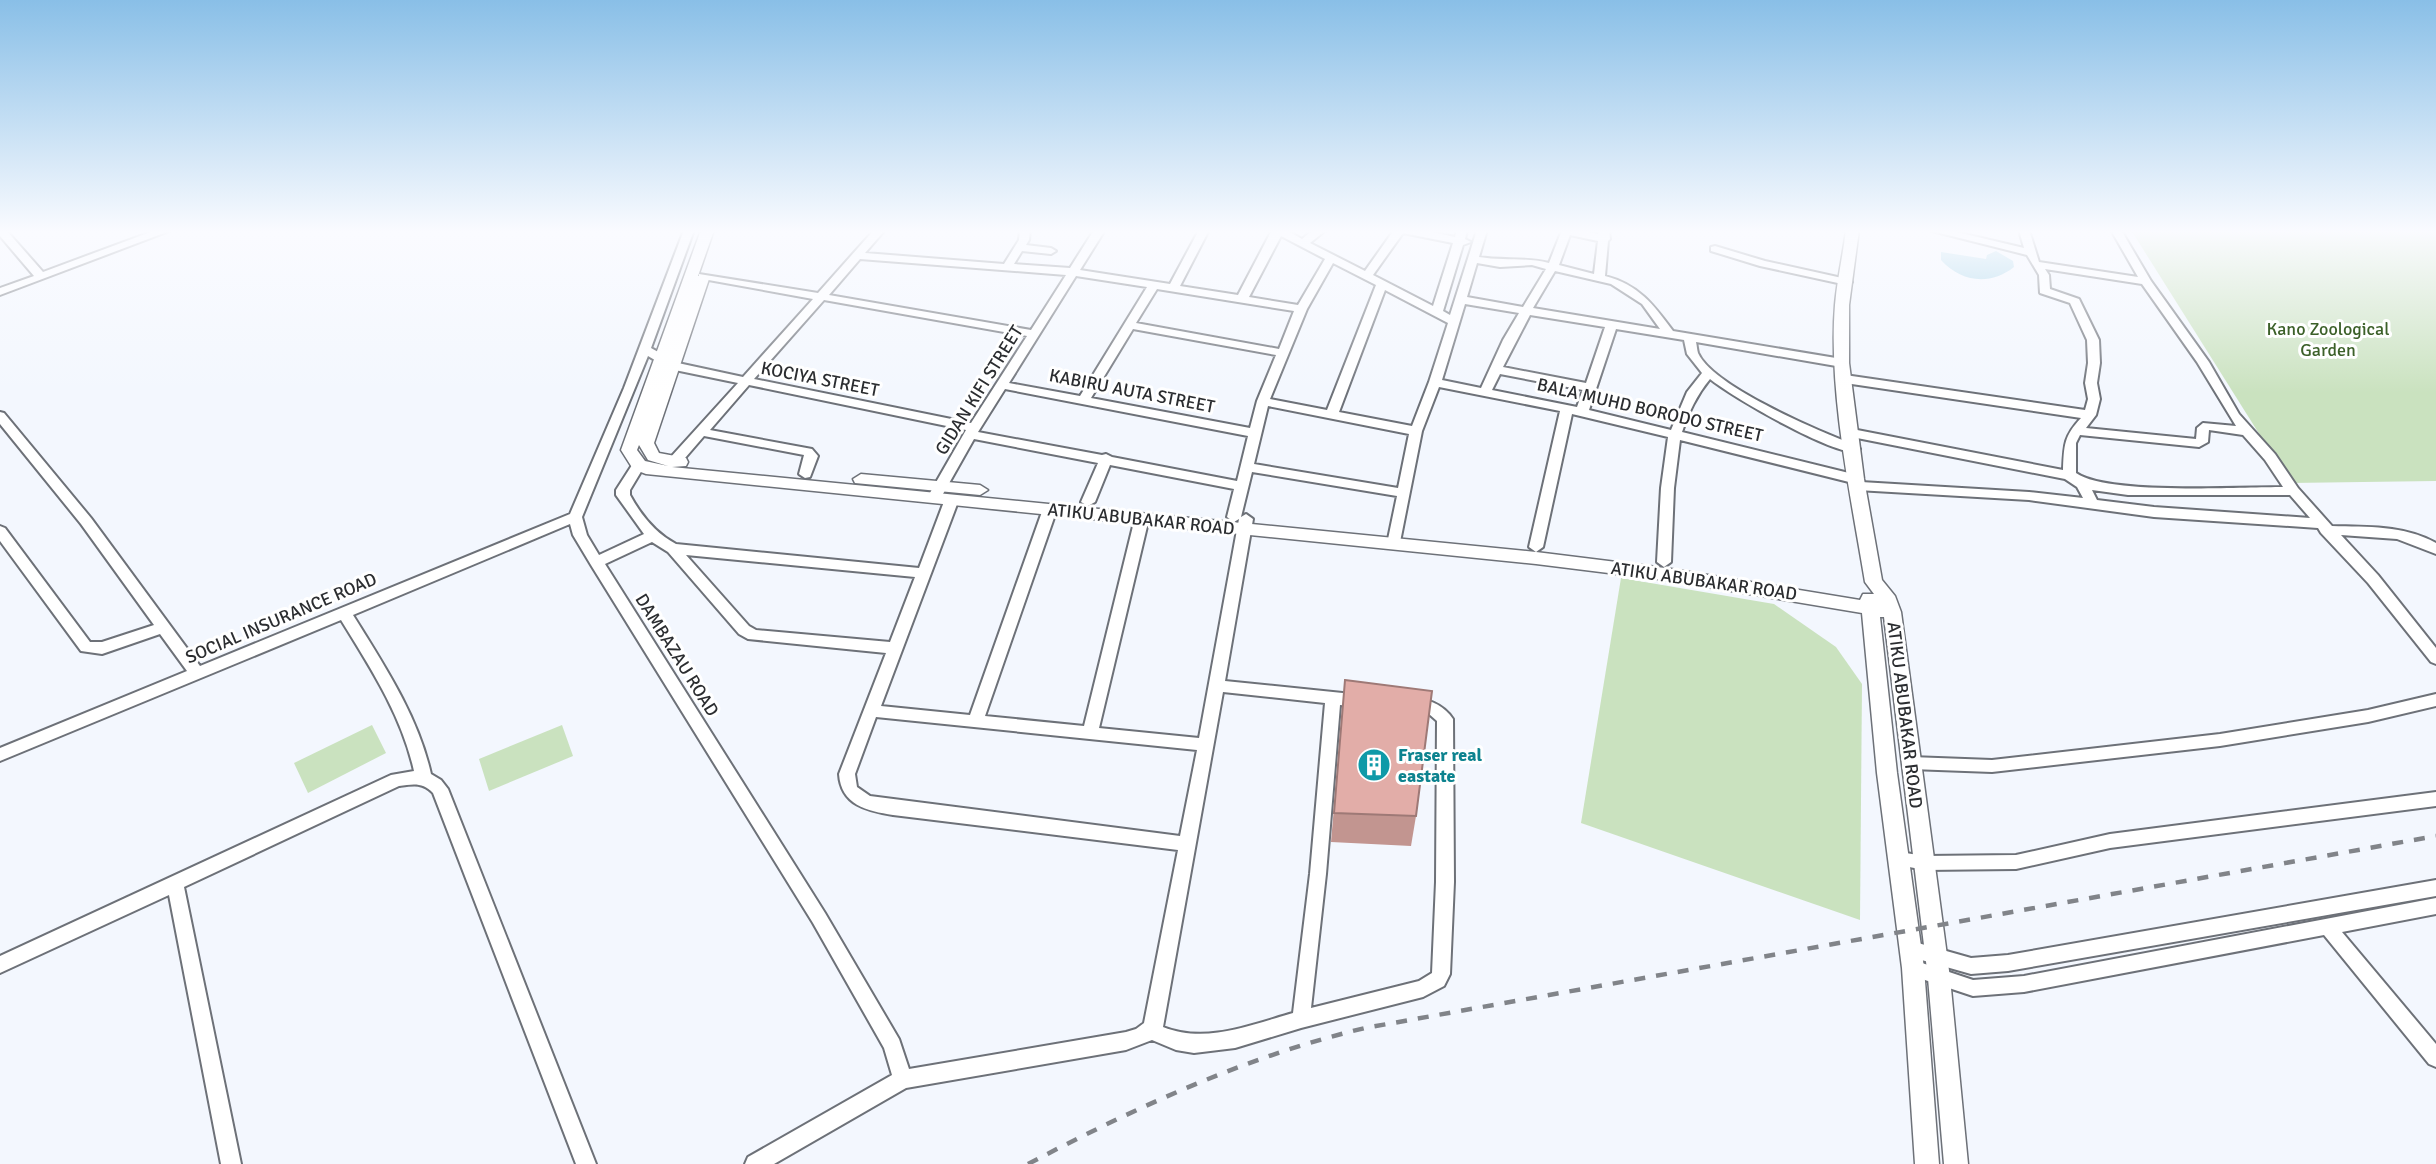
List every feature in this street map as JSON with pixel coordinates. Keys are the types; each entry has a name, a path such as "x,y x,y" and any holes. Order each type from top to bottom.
{"street":[{"path":"0,292 21,284"},
{"path":"575,517 669,284"},
{"path":"691,284 646,443 651,456 674,462 805,474 937,492 1088,502 1241,522"},
{"path":"700,284 629,450 639,465 623,490 623,495 653,536 660,544 673,550 924,573"},
{"path":"747,284 1034,334"},
{"path":"674,462 832,284"},
{"name":"GIDAN KIFI STREET","path":"937,492 972,431 1066,284"},
{"path":"1150,284 1301,309"},
{"path":"1173,288 1175,284"},
{"path":"1242,299 1250,284"},
{"path":"755,1164 903,1079 1126,1041 1143,1037 1154,1026 1185,844 1217,686 1241,522 1242,485 1263,401 1301,309 1315,284"},
{"path":"1332,414 1381,284"},
{"path":"1384,284 1455,322"},
{"path":"1437,313 1446,284"},
{"path":"1467,284 1416,431 1394,538 1536,547 1664,562 1879,600 1887,772 1912,958 1927,1164"},
{"path":"1486,391 1541,284"},
{"path":"1620,284 1646,302 1670,336"},
{"name":"ATIKU ABUBAKAR ROAD","path":"1847,284 1841,319 1856,483 1911,763 1939,978 1956,1164"},
{"path":"2044,284 2044,290 2075,301 2093,340 2091,383 2094,399 2090,415 2070,443 2069,475"},
{"path":"2149,284 2203,362 2234,416 2270,457 2293,491 2372,579 2436,658"},
{"path":"1084,399 1154,285"},
{"path":"1462,300 1690,339 1844,371 2090,415"},
{"path":"1129,325 1284,353"},
{"path":"1582,412 1611,326"},
{"path":"1690,339 1688,346 1692,358 1708,374 1796,425 1854,449"},
{"path":"645,349 667,363"},
{"name":"KOCIYA STREET","path":"667,363 972,431 1242,485"},
{"path":"1495,369 1591,388"},
{"path":"1664,562 1673,434 1699,384 1708,374"},
{"name":"BALA MUHD BORODO STREET","path":"1435,382 1567,408 1856,483 2029,496 2154,512 2401,534 2414,536 2436,549"},
{"name":"KABIRU AUTA STREET","path":"1002,385 1256,433"},
{"path":"1263,401 1416,431"},
{"path":"1536,547 1567,408"},
{"path":"0,416 86,521 197,674"},
{"path":"2076,431 2199,443 2203,442 2203,428 2207,425 2246,431"},
{"path":"701,432 808,452 812,456 805,474"},
{"path":"1852,433 2069,475 2082,484 2128,491 2293,491"},
{"path":"1088,502 1106,458"},
{"name":"ATIKU ABUBAKAR ROAD","path":"639,465 667,472 937,492 952,499 1142,518 1241,522 1394,538 1879,600"},
{"path":"1247,467 1403,493"},
{"path":"2082,484 2092,503"},
{"path":"952,499 846,779 852,792 866,803 926,813 1185,844"},
{"path":"976,721 1049,509"},
{"name":"DAMBAZAU ROAD","path":"575,517 580,535 596,562 819,918 892,1045 903,1079"},
{"name":"SOCIAL INSURANCE ROAD","path":"0,754 575,517"},
{"path":"1090,734 1142,518"},
{"path":"0,531 86,648 102,648 164,628"},
{"path":"596,562 653,536"},
{"path":"673,550 744,630 753,635 896,648"},
{"path":"344,613 376,666 421,754 424,778"},
{"path":"1150,1031 1176,1041 1194,1044 1235,1039 1301,1019 1423,989 1438,980 1441,974 1445,882 1444,719 1430,708 1217,686"},
{"path":"1301,1019 1318,874 1333,699"},
{"path":"1911,763 1992,766 2220,740 2368,716 2436,700"},
{"path":"872,711 1206,745"},
{"path":"0,965 397,780 431,780 440,789 586,1164"},
{"path":"1899,859 1925,863 2016,862 2110,841 2436,799"},
{"path":"174,884 231,1164"},
{"path":"1912,958 1936,956 1971,966 2008,963 2436,888"},
{"path":"1912,958 1939,978 1973,988 2024,984 2436,906"},
{"path":"2327,926 2436,1058"}],"green space":[{"name":"Kano Zoological Garden","path":"2165,284 2436,284 2436,481 2290,483"},
{"path":"1621,578 1774,604 1836,647 1862,684 1860,920 1581,823"},
{"path":"372,725 386,753 308,793 294,763"},
{"path":"562,725 573,756 489,791 479,759"}],"building":[{"name":"Fraser real eastate","path":"1345,680 1432,691 1416,816 1334,813"}],"railway":[{"path":"1028,1164 1109,1123 1192,1086 1278,1053 1365,1028 2436,836"}],"place":[{"name":"Fraser real eastate","path":"1374,765"}]}
